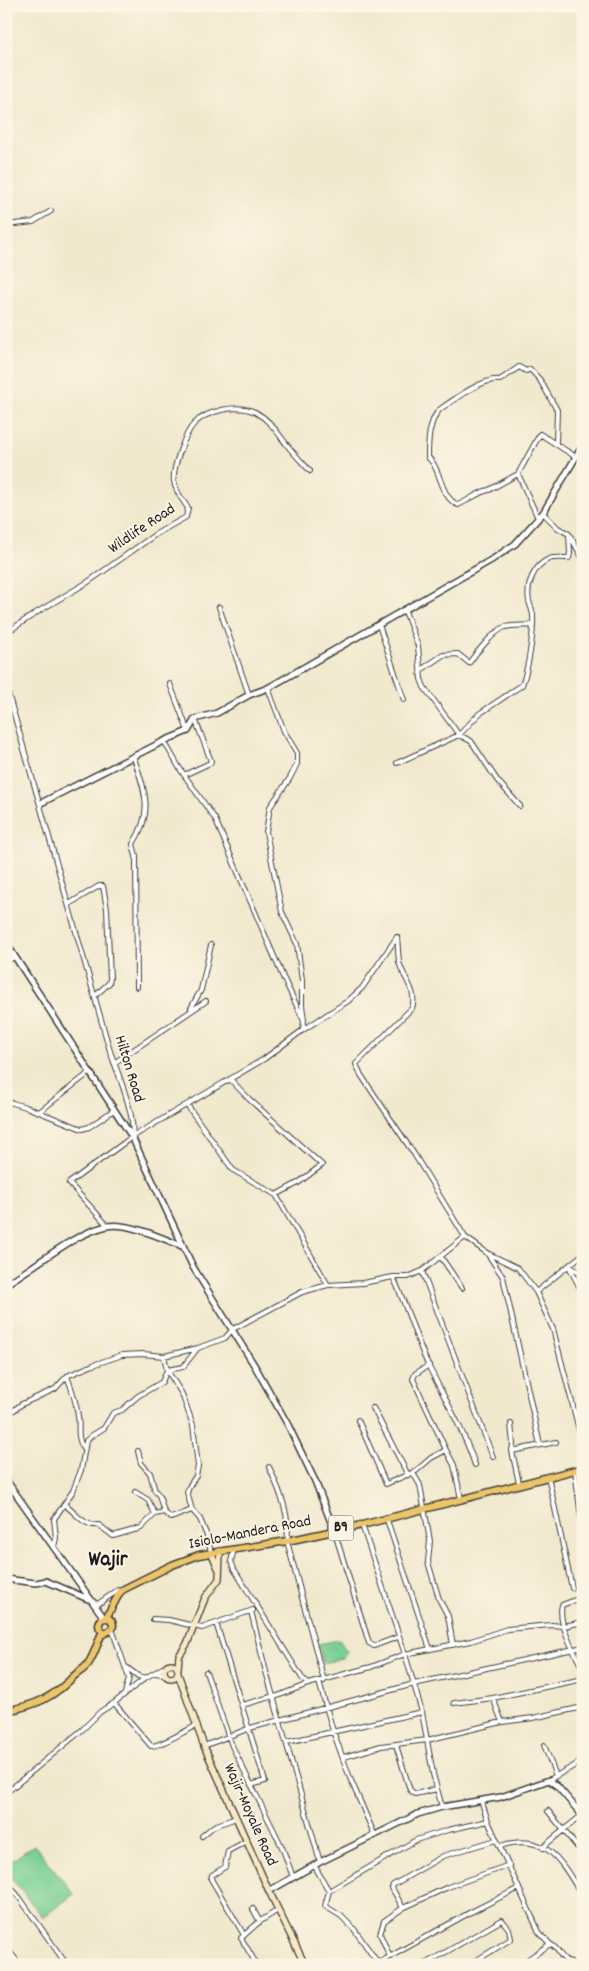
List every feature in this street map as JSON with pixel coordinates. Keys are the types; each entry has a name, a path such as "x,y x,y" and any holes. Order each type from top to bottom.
{"highway":[{"name":"Isiolo-Mandera Road","path":"120,1592 172,1565 211,1552 287,1541 583,1468"},
{"path":"97,1644 102,1622 120,1592"},
{"path":"6,1710 43,1701 66,1686 76,1674 82,1672 102,1635 109,1629 112,1608"},
{"path":"102,1622 109,1629"},
{"path":"102,1622 109,1629"}],"main road":[{"path":"167,1677 168,1665 179,1656 194,1627 205,1598 219,1579 220,1551"},
{"path":"211,1552 218,1568"},
{"path":"167,1677 174,1678 178,1671 179,1656"},
{"path":"168,1665 178,1671"},
{"name":"Wajir-Moyale Road","path":"178,1671 204,1746 269,1891 305,1965"},
{"path":"167,1677 183,1689"}],"street":[{"path":"6,224 33,222 51,211"},
{"path":"556,444 557,410 540,380 530,369 526,371 519,367 500,380 493,379 484,382 435,414 429,436 428,457 435,466 445,492 458,505 518,474 540,434 576,457"},
{"name":"Wildlife Road","path":"6,633 88,582 156,534 186,517 188,508 173,479 189,430 202,417 221,411 244,408 254,412 268,420 310,471"},
{"path":"40,803 188,730 195,719 216,713 248,695 268,688 405,611 515,544 543,513 583,445"},
{"path":"518,474 538,518"},
{"path":"543,513 558,528 568,534 583,559"},
{"path":"397,763 460,735 479,714 522,685 529,657 533,625 529,593 534,571 551,558 569,558 568,534"},
{"path":"219,606 248,695"},
{"path":"405,611 418,646 424,687 460,735 471,741 497,780 520,806"},
{"path":"379,625 404,700"},
{"path":"421,670 443,655 458,654 469,662 499,630 506,627 533,625"},
{"path":"170,684 188,730"},
{"name":"Hilton Road","path":"6,686 114,1063 127,1101 133,1131 132,1137"},
{"path":"268,688 284,730 297,753 297,764 290,778 270,807 266,832 282,912 297,944 302,980 303,1030"},
{"path":"184,775 211,761 195,719"},
{"path":"164,741 184,775 215,819 282,977 304,1021"},
{"path":"134,758 146,800 140,833 133,844 136,856 137,987"},
{"path":"69,904 98,886 103,886 108,919 110,979 109,983 95,996"},
{"path":"108,1226 69,1183 132,1137 264,1059 348,1000 362,988 398,937 400,962 412,990 414,1003 412,1008 356,1064 361,1075 412,1151 465,1237 487,1253 518,1268 536,1292 553,1329 583,1445"},
{"path":"6,943 132,1137 193,1267 288,1425 315,1481 334,1530 369,1643 374,1646 398,1637"},
{"path":"186,1014 200,990 211,945"},
{"path":"6,962 14,957"},
{"path":"114,1063 206,1000"},
{"path":"39,1112 89,1073"},
{"path":"230,1079 249,1099 322,1165 298,1183 276,1195"},
{"path":"6,1101 82,1129 89,1127 114,1110"},
{"path":"187,1105 233,1170 276,1195 328,1285"},
{"path":"6,1284 80,1238 108,1226 131,1228 182,1246"},
{"path":"6,1416 22,1404 55,1389 67,1376 122,1355 164,1356 198,1348 225,1338 232,1329 302,1292 328,1285 363,1283 393,1276 408,1277 422,1271 465,1237"},
{"path":"487,1253 503,1278 540,1445"},
{"path":"536,1292 583,1254"},
{"path":"441,1257 462,1288"},
{"path":"569,1266 583,1274"},
{"path":"569,1266 583,1294"},
{"path":"422,1271 493,1457"},
{"path":"393,1276 429,1365 461,1430 475,1465"},
{"path":"167,1370 183,1367 189,1361 190,1355 198,1348"},
{"path":"164,1356 167,1370 182,1394 193,1425 198,1466 196,1476 187,1492 192,1510 200,1519 207,1536 211,1552"},
{"path":"429,1365 415,1374 413,1379 454,1465 461,1499"},
{"path":"54,1549 56,1538 54,1520 66,1505 76,1484 81,1470 86,1441 90,1436 104,1428 113,1413 122,1410 138,1396 162,1382 167,1370"},
{"path":"67,1376 79,1419 79,1439 84,1450"},
{"path":"373,1408 408,1475"},
{"path":"358,1420 386,1484 413,1473 431,1458 446,1450"},
{"path":"511,1424 512,1451 519,1483"},
{"path":"512,1451 556,1442"},
{"path":"138,1451 141,1463 150,1473 164,1512 171,1518 192,1510"},
{"path":"269,1467 282,1499 288,1533 287,1541 333,1731 375,1836"},
{"path":"574,1470 583,1532"},
{"path":"413,1473 420,1485 430,1543 428,1562 439,1599 448,1616 453,1645"},
{"path":"548,1476 572,1588"},
{"path":"6,1480 89,1599 102,1622"},
{"path":"135,1492 148,1500 155,1514"},
{"path":"66,1505 86,1524 92,1526 99,1525 113,1536 141,1528 155,1514 164,1512"},
{"path":"386,1517 430,1649"},
{"path":"362,1524 422,1712 442,1808"},
{"path":"234,1549 232,1562 234,1569 302,1678 308,1684"},
{"path":"6,1579 36,1583 46,1580 98,1604 118,1590 120,1592"},
{"path":"583,1597 562,1606 561,1616 573,1649 583,1669"},
{"path":"154,1619 169,1620 202,1628 257,1608"},
{"path":"251,1610 320,1862"},
{"path":"216,1622 265,1781 251,1786"},
{"path":"242,1705 371,1667 405,1654 453,1645 507,1629 551,1625 564,1626 583,1622"},
{"path":"109,1629 117,1644 129,1678 124,1695"},
{"path":"204,1746 250,1728 414,1684 583,1647"},
{"path":"6,1794 82,1730 100,1712 145,1678 168,1665"},
{"path":"126,1667 138,1676 145,1678"},
{"path":"206,1672 228,1736 282,1847 293,1877"},
{"path":"155,1673 167,1677"},
{"path":"454,1704 493,1698 583,1678"},
{"path":"493,1698 502,1722"},
{"path":"114,1703 151,1746 160,1745 196,1726"},
{"path":"344,1757 381,1746 427,1740 502,1722 533,1718 583,1707"},
{"path":"286,1742 422,1712"},
{"path":"396,1745 410,1790 415,1794 437,1790"},
{"path":"544,1745 556,1776"},
{"path":"269,1891 314,1865 400,1822 442,1808 501,1797 549,1780 579,1763 583,1757"},
{"path":"579,1763 583,1773"},
{"path":"543,1848 562,1830 582,1816 557,1786 549,1780"},
{"path":"482,1800 496,1840 509,1864 539,1932 550,1944 555,1946 567,1963 576,1965"},
{"path":"548,1811 583,1854"},
{"path":"202,1836 214,1826 236,1818"},
{"path":"488,1821 448,1830 416,1840 329,1891 325,1906 338,1914 354,1929 377,1964 469,1913 519,1888"},
{"path":"403,1908 393,1892 393,1885 443,1856 496,1840"},
{"path":"244,1935 211,1879 212,1876 225,1867 228,1851 247,1841"},
{"path":"500,1846 514,1842 526,1842 543,1848 563,1864 583,1897"},
{"path":"390,1956 380,1934 384,1920 403,1908 464,1881 509,1864"},
{"path":"314,1865 329,1891"},
{"path":"6,1882 19,1897 67,1965"},
{"path":"253,1909 260,1922"},
{"path":"256,1964 241,1938 278,1910"},
{"path":"423,1965 502,1920 509,1929 511,1939 469,1965"},
{"path":"520,1965 546,1949 550,1944"},
{"path":"6,1947 20,1965"}],"green space":[{"path":"339,1640 347,1652 341,1659 323,1663 318,1644"},
{"path":"34,1845 74,1894 43,1917 6,1872 6,1865"}],"district":[{"name":"Wajir","path":"108,1561"}]}
